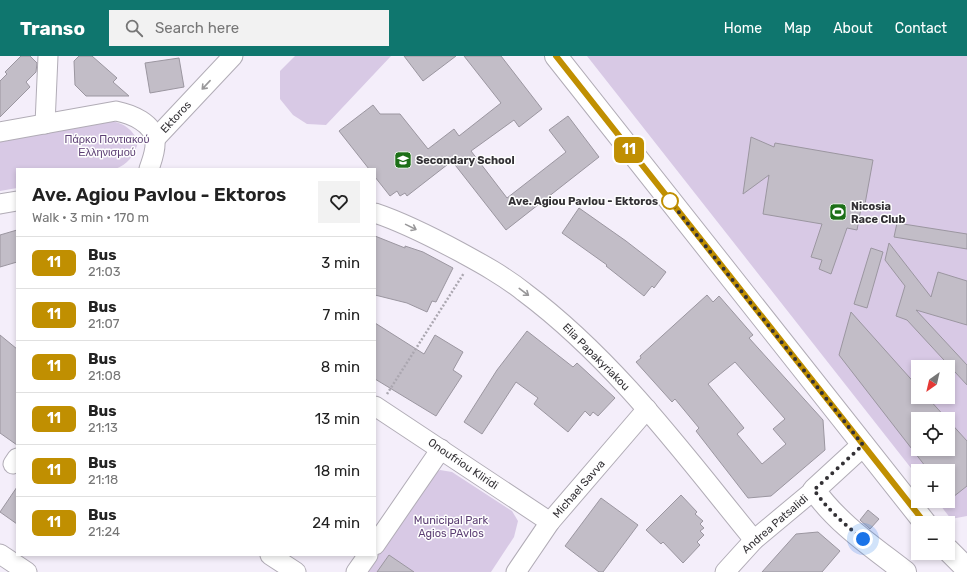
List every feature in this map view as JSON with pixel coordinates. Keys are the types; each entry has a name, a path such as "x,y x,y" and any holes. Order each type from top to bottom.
{"main road":[{"path":"556,56 919,516"},
{"name":"Andrea Patsalidi","path":"814,490 863,445"},
{"path":"814,490 826,507 841,522 905,572"},
{"path":"955,557 967,569"}],"street":[{"path":"44,124 48,56"},
{"name":"Ektoros","path":"0,132 116,111 129,113 140,119 150,129 155,139 233,56"},
{"path":"149,168 154,151 155,139"},
{"path":"0,204 16,201"},
{"name":"Elia Papakyriakou","path":"376,213 402,222 473,260 524,292 553,316 594,352 648,409 754,540"},
{"name":"Onoufriou Kliridi","path":"376,407 550,522"},
{"name":"Michael Savva","path":"516,572 550,522 648,409"},
{"path":"376,544 441,449"},
{"name":"Andrea Patsalidi","path":"725,572 754,540 814,490"},
{"path":"0,554 27,572"},
{"path":"272,556 296,572"},
{"path":"356,572 367,556"}],"path":[{"path":"376,407 473,260"}],"green space":[{"path":"295,56 391,56 326,125 307,124 293,115 280,99 280,71"},
{"name":"Nicosia Race Club","path":"587,56 967,56 967,516 955,518 955,516 949,516 942,508 955,508 955,464 911,464 911,468"},
{"name":"Πάρκο Ποντιακού Ελληνισμού","path":"111,121 120,123 128,128 134,134 138,142 133,155 127,162 117,168 16,168 16,188 0,191 0,139"},
{"name":"Municipal Park Agios PAvlos","path":"440,470 452,472 512,511 518,521 514,537 491,572 365,572 376,556 429,477"}],"building":[{"path":"21,56 30,56 37,63 36,72 26,82 30,87 0,117 0,81 7,74 5,72"},
{"path":"79,56 92,56 117,78 113,82 129,96 86,96 75,85 74,61"},
{"path":"404,56 456,56 423,81"},
{"path":"464,56 501,56 542,109 519,127 514,120 471,151 507,198 566,152 549,130 568,116 599,157 506,230 452,161 407,196 405,193 400,196 397,191 390,196 376,178 376,168 368,168 339,131 373,105 380,114 400,114 428,149 454,129 459,136 501,103"},
{"path":"179,58 184,87 150,93 145,63"},
{"path":"751,137 774,147 775,143 873,160 865,204 862,203 857,230 847,228 831,274 819,269 822,260 811,257 822,224 763,214 769,175 743,194"},
{"path":"579,208 626,241 666,272 654,288 652,286 644,296 606,266 607,265 562,233"},
{"path":"897,223 967,234 967,249 894,237"},
{"path":"16,230 16,262 0,267 0,235"},
{"path":"376,236 405,248 405,246 423,252 453,268 436,302 432,301 427,312 407,303 376,295"},
{"path":"889,243 931,297 938,272 967,281 967,325 916,310 967,365 967,385 955,372 955,360 944,360 907,320 896,316 905,286 885,260"},
{"path":"871,248 883,252 867,308 854,304"},
{"path":"707,295 713,302 719,296 753,335 749,338 823,420 825,450 771,496 748,498 696,431 699,428 675,399 672,402 636,362 641,358 640,356","holes":["735,362 785,419 773,429 786,444 762,464 737,434 744,428 708,384"]},
{"path":"851,312 911,379 911,404 933,404 941,412 911,412 911,448 839,355"},
{"path":"376,324 424,354 435,335 463,352 453,370 462,376 436,416 376,380"},
{"path":"527,331 573,367 577,363 615,398 598,416 593,412 590,416 585,411 568,432 534,404 538,398 516,382 482,434 464,422 497,370"},
{"path":"0,335 16,348 16,444 0,433"},
{"path":"955,428 967,441 967,486 955,495 955,464 924,464 917,456 955,456"},
{"path":"16,488 16,523 0,512"},
{"path":"681,495 697,512 695,514 703,521 700,524 704,528 700,531 704,535 697,542 700,545 683,563 663,542 661,544 646,530"},
{"path":"601,498 638,525 603,572 599,572 565,546"},
{"path":"868,510 879,519 870,529 860,520"},
{"path":"818,532 840,551 822,572 762,572 796,534"},
{"path":"389,555 414,572 377,572"}],"bus line":[{"name":"11","path":"556,56 919,516"}],"place":[{"name":"Secondary School","path":"403,160"},
{"name":"Ave. Agiou Pavlou - Ektoros","path":"670,201"},
{"name":"Nicosia Race Club","path":"838,212"}],"route":[{"path":"670,201 719,261 863,445 814,490 826,507 841,522 863,539"}]}
